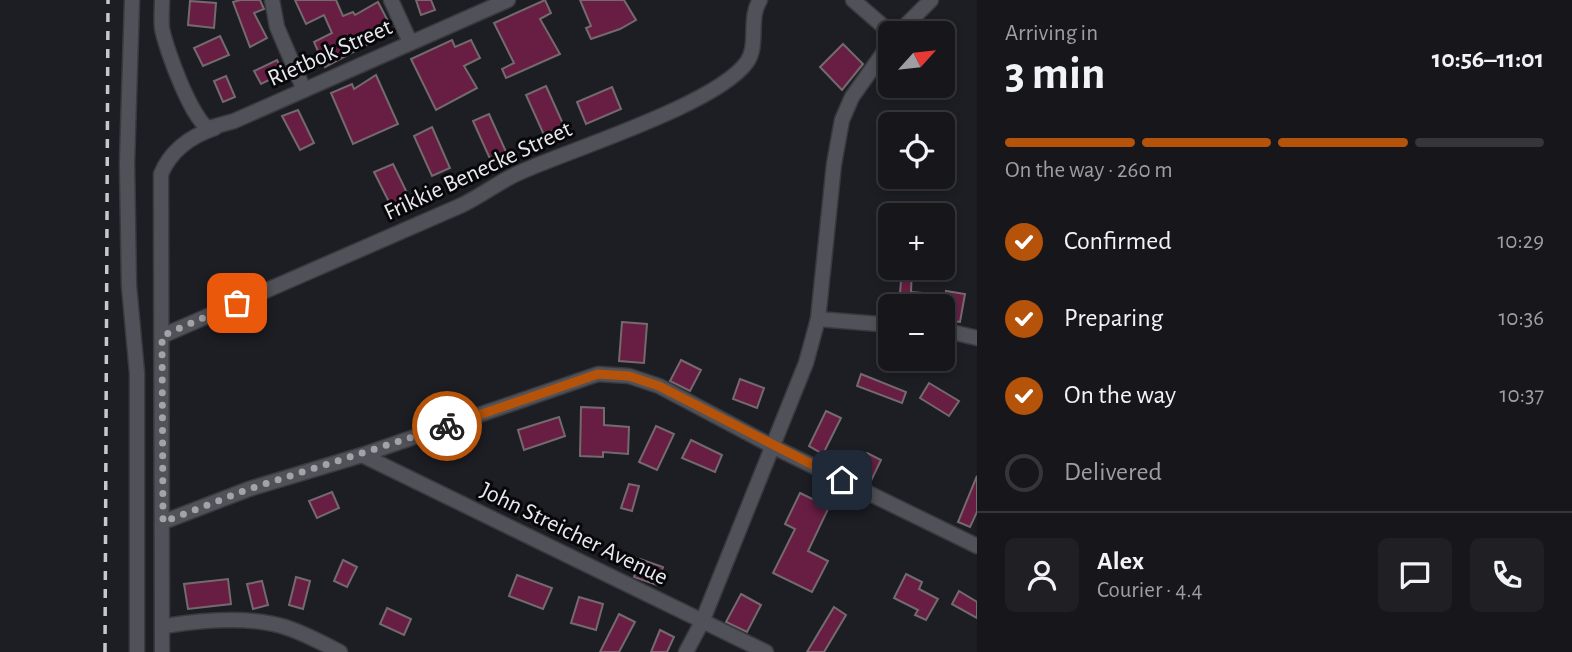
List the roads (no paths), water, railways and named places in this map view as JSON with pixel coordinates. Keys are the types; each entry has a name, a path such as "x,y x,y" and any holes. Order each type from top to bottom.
{"street":[{"path":"132,0 127,163 129,286 136,373 137,652"},
{"path":"162,0 163,29 170,55 198,117 212,128"},
{"path":"272,0 277,27 304,90"},
{"path":"391,0 411,42"},
{"name":"Rietbok Street","path":"162,652 165,626 161,174 176,151 192,136 508,0"},
{"name":"Frikkie Benecke Street","path":"162,336 462,205 499,182 668,112 734,77 750,59 754,16 760,0"},
{"path":"853,0 878,22"},
{"path":"910,21 931,0"},
{"path":"687,652 702,622 806,363 818,319 834,164 842,120 852,97 878,60"},
{"path":"818,319 878,324"},
{"path":"955,333 977,338"},
{"path":"163,522 249,489 362,454 598,374 629,376 659,386 774,447 977,546"},
{"name":"John Streicher Avenue","path":"362,454 766,652"},
{"path":"165,626 197,622 271,625 304,634 340,652"}],"railway":[{"path":"105,652 108,0"}]}
